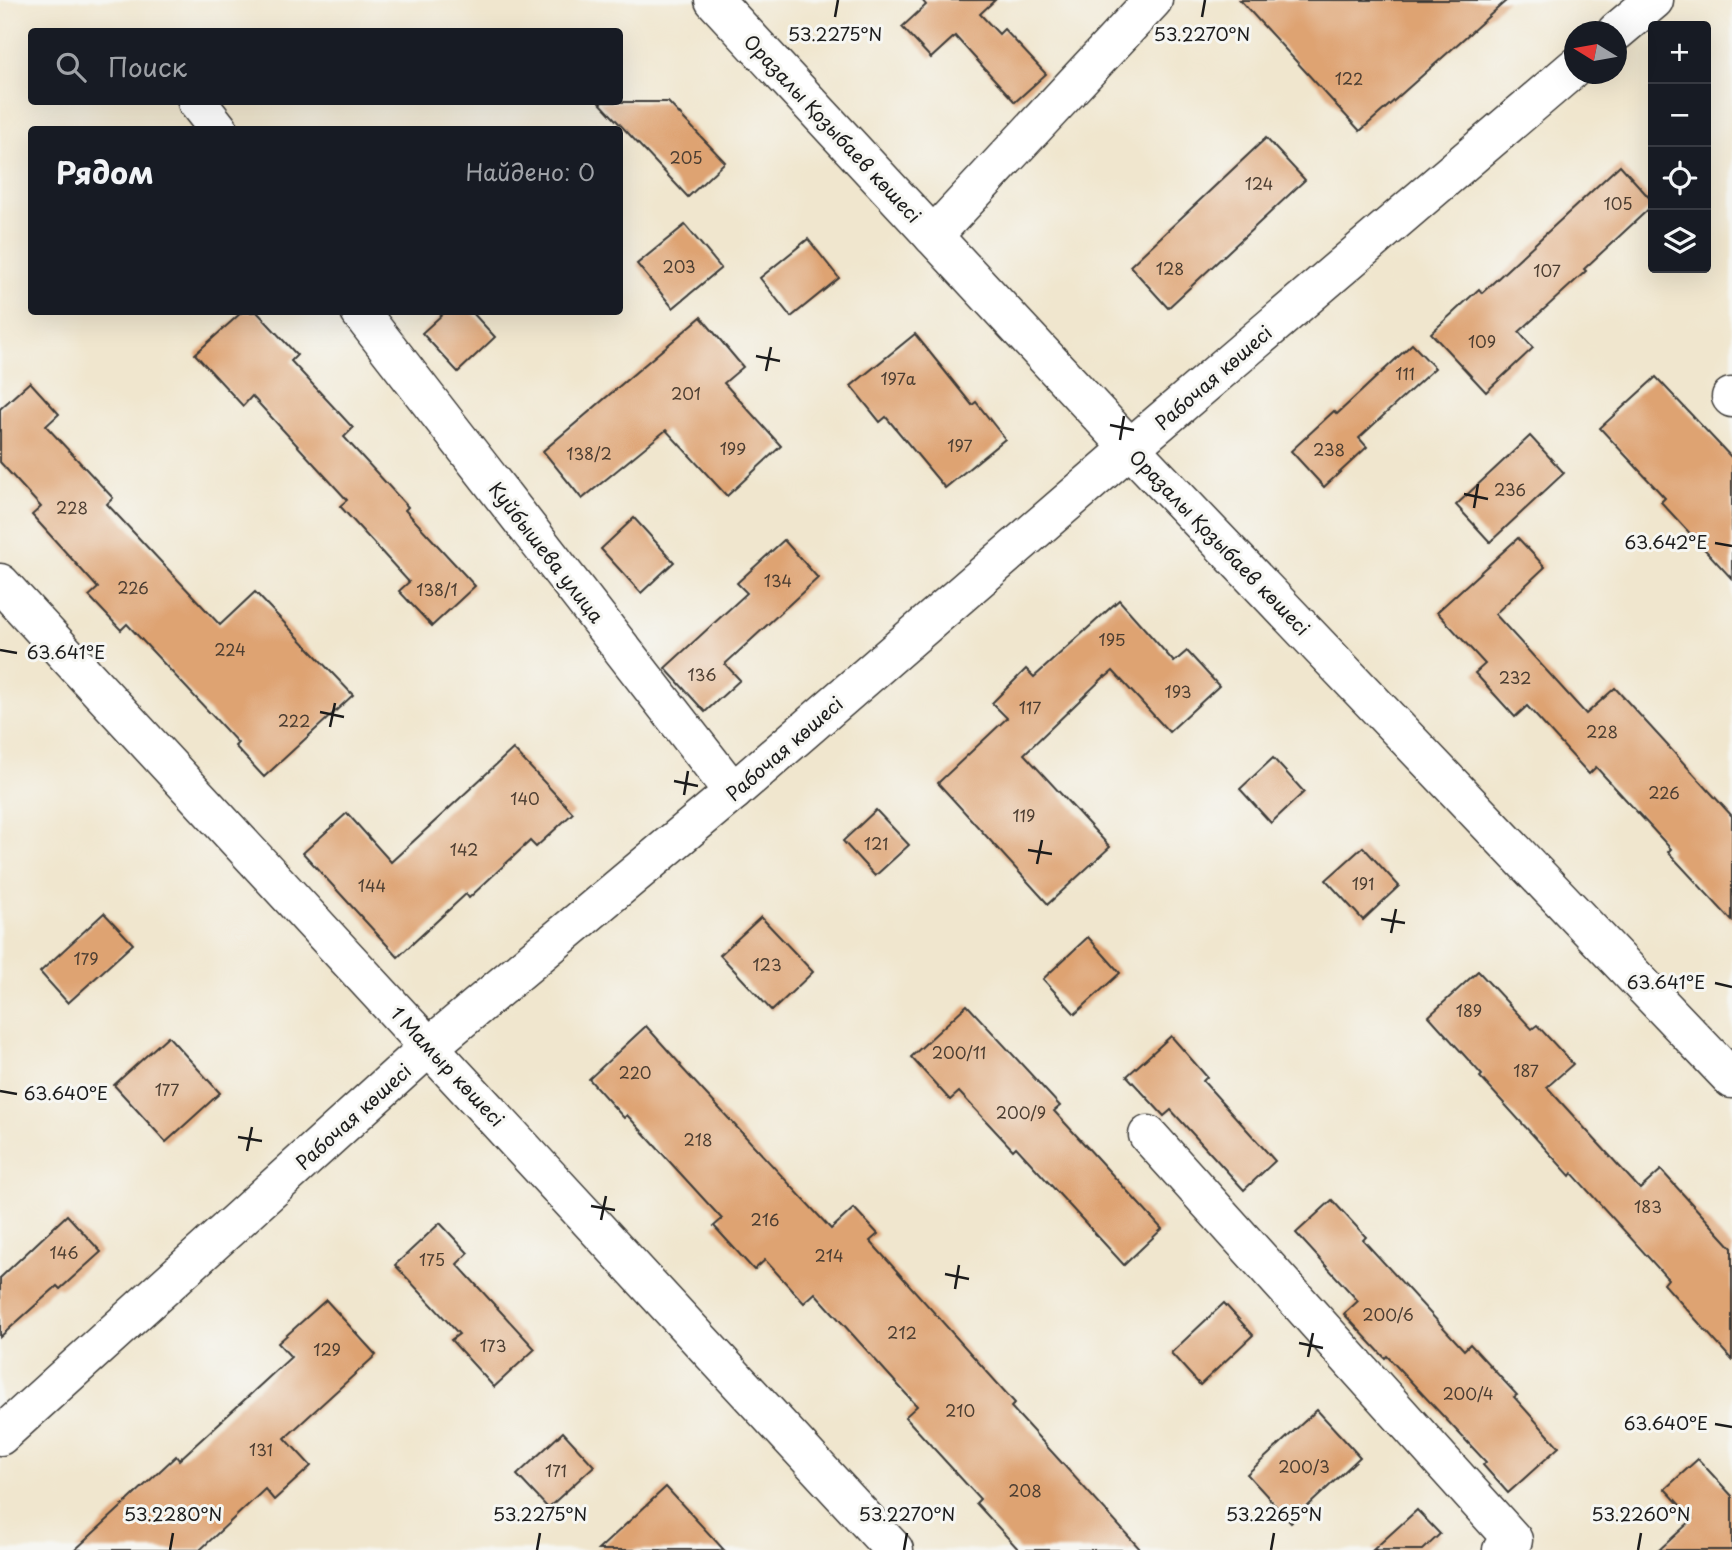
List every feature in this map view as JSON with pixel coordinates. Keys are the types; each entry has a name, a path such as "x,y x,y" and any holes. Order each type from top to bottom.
{"street":[{"name":"Оразалы Қозыбаев көшесі","path":"714,0 1130,448 1732,1079"},
{"path":"933,236 1153,0"},
{"path":"1627,23 1654,0"},
{"name":"Рабочая көшесі","path":"0,1436 430,1046 733,792 1564,77"},
{"path":"199,105 216,126"},
{"name":"Куйбышева улица","path":"362,315 733,792"},
{"name":"1 Мамыр көшесі","path":"0,583 894,1550"},
{"path":"1148,1135 1513,1540 1502,1550"}],"building":[{"path":"922,0 995,0 980,14 999,34 1004,29 1046,74 1015,102 955,36 931,58 902,27 926,5"},
{"path":"1240,0 1507,0 1360,131"},
{"path":"668,102 725,162 688,197 602,105"},
{"path":"1266,138 1305,180 1168,308 1130,266"},
{"path":"1620,165 1648,196 1648,210 1519,332 1533,348 1486,392 1431,333 1479,289 1482,293"},
{"path":"685,225 721,268 673,308 637,264"},
{"path":"808,239 839,278 791,317 760,278"},
{"path":"239,315 260,315 297,355 291,361 353,428 344,437 408,507 405,510 475,586 432,626 399,591 409,582 340,506 347,500 252,396 243,406 195,354"},
{"path":"442,315 475,315 495,337 458,372 422,333"},
{"path":"701,317 743,367 724,383 781,446 727,496 666,430 582,499 543,451"},
{"path":"915,334 972,405 976,402 1005,439 945,488 886,417 880,422 851,386"},
{"path":"1412,344 1435,368 1359,438 1367,447 1324,487 1291,451 1334,411 1337,414"},
{"path":"1656,377 1732,458 1732,579 1661,502 1665,498 1600,428"},
{"path":"30,382 59,414 46,426 113,498 107,504 220,625 255,592 353,695 264,777 235,746 238,743 127,624 121,630 89,596 98,588 32,515 41,507 0,462 0,409"},
{"path":"1530,436 1564,473 1490,542 1456,505"},
{"path":"634,518 674,562 641,593 601,549"},
{"path":"1518,538 1545,567 1495,614 1586,714 1615,688 1732,816 1732,921 1668,852 1671,849 1596,767 1589,774 1527,706 1515,717 1475,673 1485,664 1437,612"},
{"path":"784,540 818,578 725,664 740,680 705,712 665,668 747,593 737,583"},
{"path":"1119,600 1174,662 1187,651 1219,686 1169,732 1113,671 1024,754 1110,847 1048,904 938,783 1007,718 992,703 1026,669 1034,677"},
{"path":"513,749 573,813 536,847 530,841 469,898 466,894 398,957 303,853 347,813 391,862"},
{"path":"1273,758 1304,792 1271,823 1240,789"},
{"path":"876,810 909,845 875,876 843,841"},
{"path":"1363,847 1399,886 1363,920 1326,880"},
{"path":"104,913 133,944 68,1003 40,972"},
{"path":"761,917 813,972 772,1011 720,955"},
{"path":"1088,937 1120,973 1075,1014 1043,979"},
{"path":"1478,971 1532,1029 1537,1025 1573,1064 1547,1087 1640,1189 1661,1170 1732,1248 1732,1360 1664,1284 1668,1279 1480,1077 1482,1075 1429,1016"},
{"path":"967,1005 1060,1106 1054,1111 1162,1229 1124,1265 1016,1147 1013,1150 959,1092 950,1100 911,1057"},
{"path":"646,1026 831,1229 854,1208 878,1234 870,1241 1015,1403 1011,1407 1141,1550 1019,1550 976,1503 980,1499 905,1417 917,1406 815,1293 804,1303 765,1260 754,1270 714,1226 722,1219 627,1115 624,1118 589,1079"},
{"path":"168,1036 220,1093 166,1142 114,1085"},
{"path":"1171,1036 1207,1077 1203,1081 1275,1161 1244,1190 1171,1110 1164,1116 1127,1076"},
{"path":"1332,1200 1366,1237 1363,1240 1464,1350 1470,1344 1517,1395 1514,1397 1559,1447 1508,1493 1483,1465 1486,1462 1344,1314 1358,1301 1296,1233"},
{"path":"67,1215 101,1252 60,1289 57,1286 0,1337 0,1278"},
{"path":"440,1223 468,1253 457,1264 535,1349 494,1387 451,1340 459,1334 395,1265"},
{"path":"326,1300 376,1355 285,1438 311,1466 274,1500 265,1489 200,1550 75,1550 176,1456 179,1460 291,1357 278,1343"},
{"path":"1224,1303 1253,1335 1200,1385 1171,1353"},
{"path":"1317,1410 1360,1457 1291,1522 1247,1474"},
{"path":"563,1432 594,1466 548,1508 517,1475"},
{"path":"1698,1459 1732,1496 1732,1550 1659,1550 1693,1519 1665,1489"},
{"path":"666,1487 724,1550 598,1550 636,1515"},
{"path":"1417,1510 1440,1534 1423,1550 1373,1550"}]}
